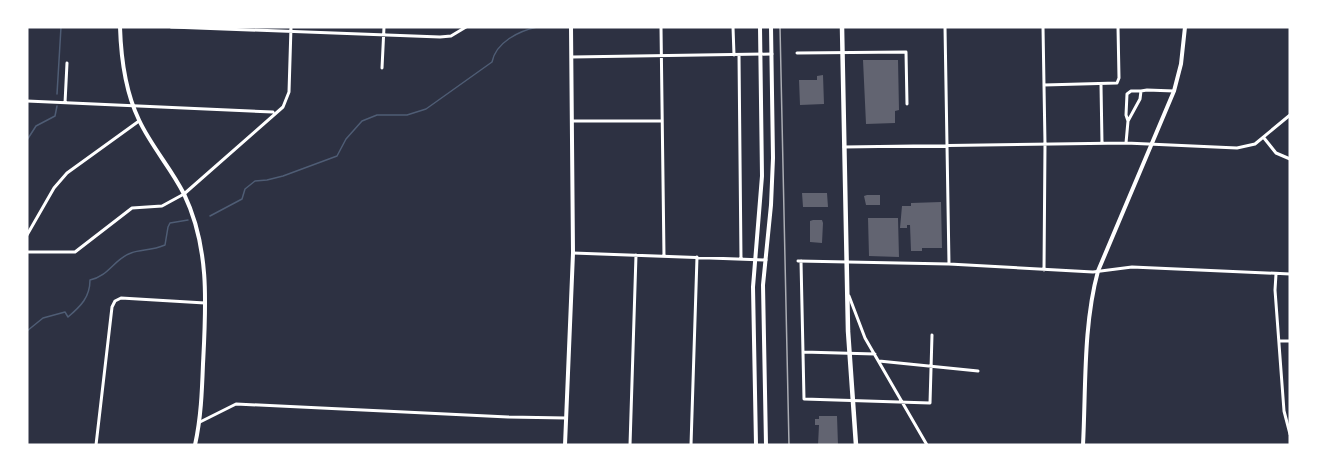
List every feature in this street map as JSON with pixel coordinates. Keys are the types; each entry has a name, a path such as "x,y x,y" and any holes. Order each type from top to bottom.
{"main road":[{"path":"842,27 847,292 856,445"}],"street":[{"path":"120,27 126,84 139,121 184,194 201,244 206,276 206,303 200,422 195,445"},
{"path":"171,27 291,29 383,35 451,36 466,27"},
{"path":"382,68 384,27"},
{"path":"565,445 573,253 571,27"},
{"path":"660,27 664,256"},
{"path":"733,27 734,55"},
{"path":"756,445 753,287 762,166 760,27"},
{"path":"766,445 763,285 773,168 771,27"},
{"path":"945,27 949,264"},
{"path":"1043,27 1044,270"},
{"path":"1044,85 1118,83 1118,27"},
{"path":"1083,445 1089,319 1093,290 1098,271 1174,91 1181,64 1185,27"},
{"path":"27,252 75,252 132,208 162,206 184,194 283,107 289,92 291,29"},
{"path":"797,53 906,52 907,104"},
{"path":"572,57 772,54"},
{"path":"740,55 741,258"},
{"path":"65,103 67,63"},
{"path":"1101,85 1102,143"},
{"path":"761,87 772,87"},
{"path":"1128,121 1127,94 1131,91 1174,91"},
{"path":"1126,143 1128,121 1140,99 1141,91"},
{"path":"27,101 275,112"},
{"path":"844,147 1153,143 1237,148 1255,144 1290,115"},
{"path":"27,235 54,188 67,173 139,121"},
{"path":"573,121 661,121"},
{"path":"762,127 773,126"},
{"path":"1264,138 1276,153 1290,159"},
{"path":"762,166 773,168"},
{"path":"573,253 766,260"},
{"path":"630,445 636,255"},
{"path":"691,445 697,257"},
{"path":"932,334 930,403 804,399 800,261 949,264 1098,271 1132,267 1290,274"},
{"path":"1276,274 1275,290 1284,411 1290,434"},
{"path":"847,292 866,338 927,445"},
{"path":"96,445 112,307 115,301 122,298 206,303"},
{"path":"1279,341 1290,342"},
{"path":"753,344 764,344"},
{"path":"803,352 875,354"},
{"path":"879,361 978,371"},
{"path":"200,422 236,404 566,418"}],"building":[{"path":"863,60 898,60 899,110 895,111 895,123 866,124"},
{"path":"823,75 824,104 800,105 799,80 817,80 817,76"},
{"path":"802,193 827,193 828,207 803,207"},
{"path":"880,195 880,205 866,205 864,196"},
{"path":"941,202 942,248 922,248 922,251 911,251 910,225 907,225 907,228 900,228 902,206 911,206 911,203"},
{"path":"868,218 898,218 899,257 869,256"},
{"path":"822,220 822,243 810,242 810,221"},
{"path":"819,416 837,416 838,445 818,445 819,425 815,425 815,419 819,419"}],"waterway":[{"path":"57,94 61,27"},
{"path":"210,216 242,199 245,189 255,181 283,176 337,156 346,139 362,121 377,115 407,115 426,109 492,62 498,49 509,38 537,27"},
{"path":"27,140 36,126 55,116 57,106"},
{"path":"27,331 43,318 65,312 68,317 84,301 90,280 102,275 125,256 165,245 170,223 188,220"}],"railway":[{"path":"780,27 789,445"}]}
